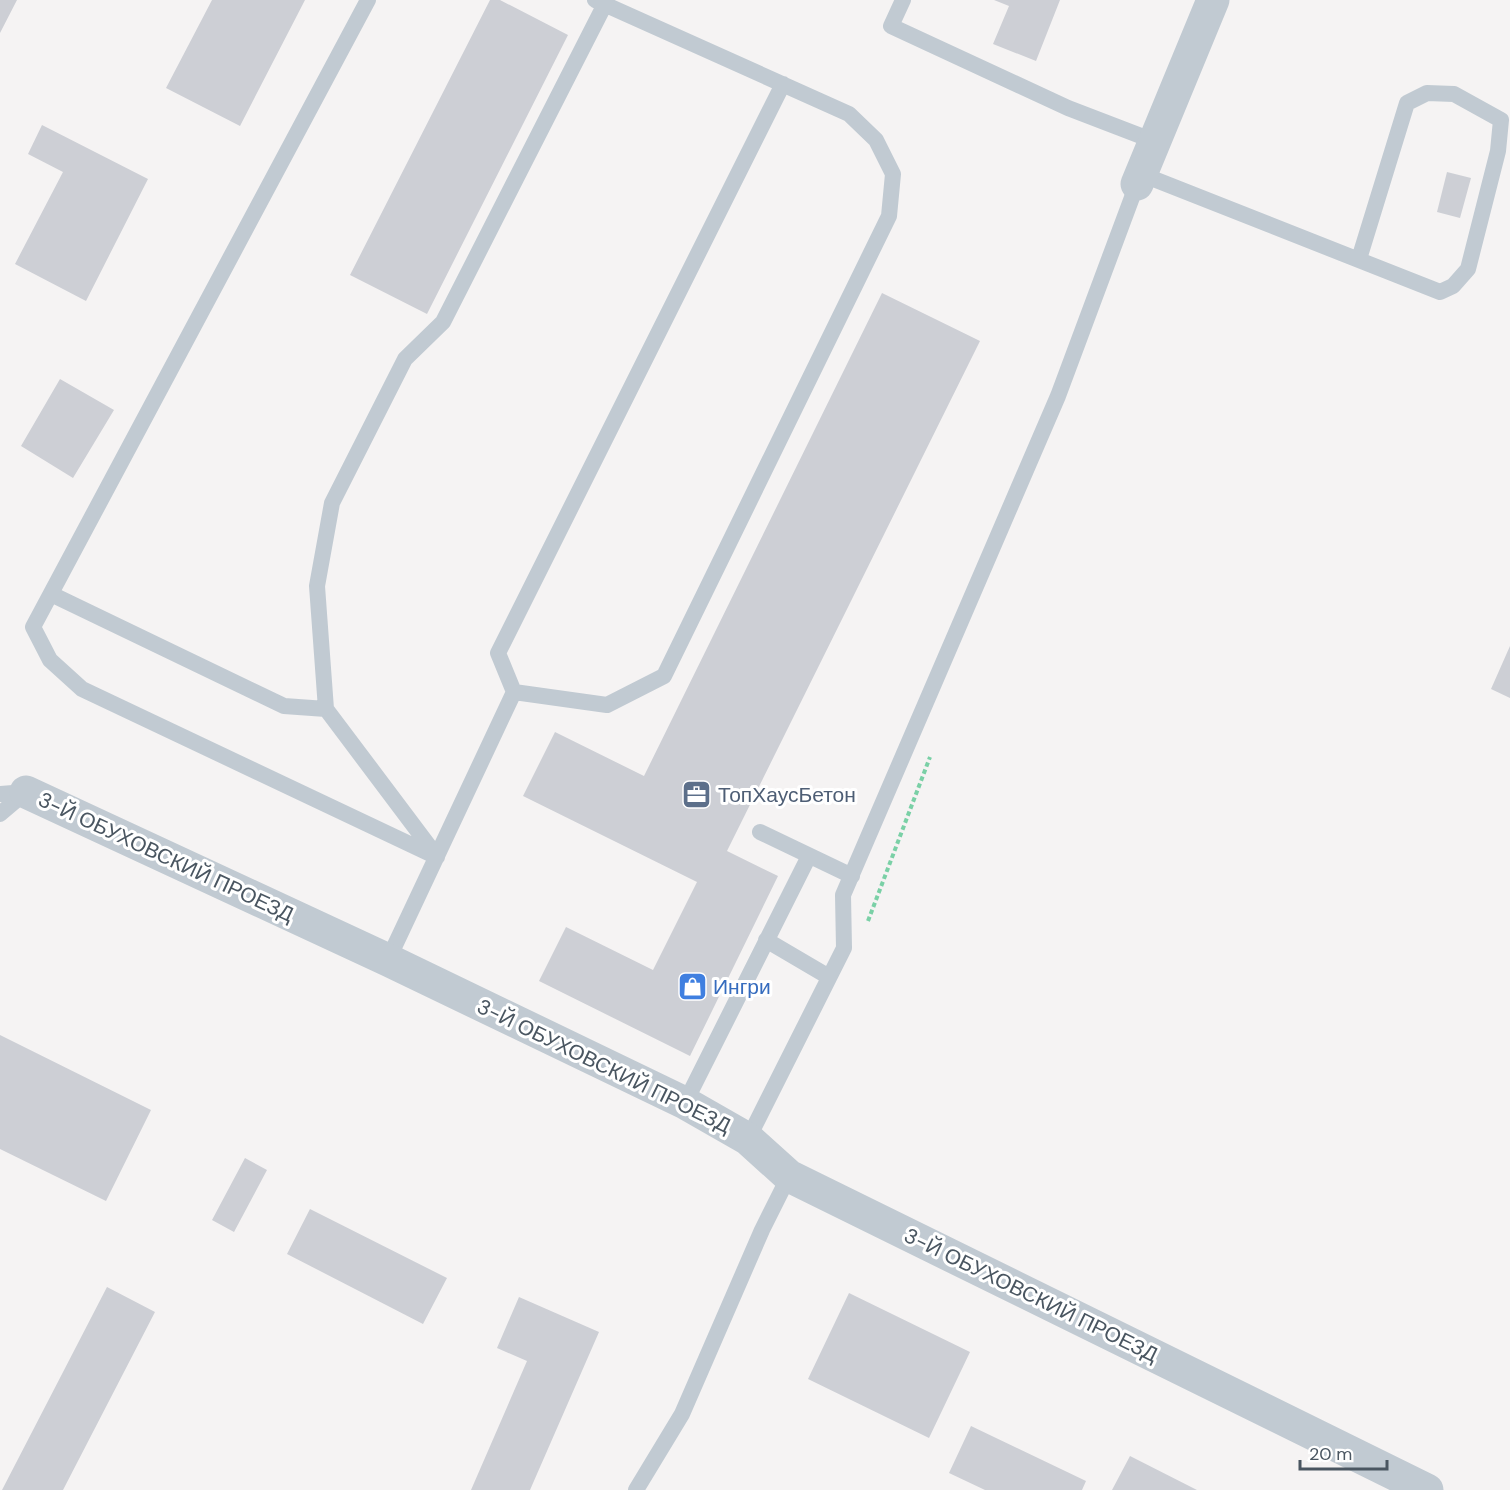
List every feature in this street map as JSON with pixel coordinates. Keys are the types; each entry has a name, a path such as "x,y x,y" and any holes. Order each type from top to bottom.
{"street":[{"path":"1139,179 1213,0"},
{"name":"3-Й ОБУХОВСКИЙ ПРОЕЗД","path":"13,793 388,960 686,1102 748,1139 789,1176 1427,1490"}],"lane":[{"path":"368,0 33,627 50,660 82,689 437,857"},
{"path":"903,0 891,26 1068,108 1154,141"},
{"path":"437,857 326,709 317,586 332,503 405,359 443,322 600,2 849,114 876,140 893,174 889,216 664,676 607,705 514,692"},
{"path":"388,960 514,692 498,654 783,84"},
{"path":"748,1139 844,948 843,896 1058,396 1139,179 1359,259 1440,292 1453,286 1468,269 1498,151 1501,120 1454,94 1427,93 1407,103 1359,259"},
{"path":"51,594 284,706 326,709"},
{"path":"0,814 13,793"},
{"path":"760,832 852,876"},
{"path":"686,1102 809,856"},
{"path":"766,940 829,977"},
{"path":"636,1490 682,1414 762,1230 789,1176"}],"building":[{"path":"0,0 17,0 0,33"},
{"path":"212,0 305,0 240,126 166,88"},
{"path":"490,0 500,0 568,35 427,314 350,275"},
{"path":"994,0 1060,0 1036,61 993,44 1009,6"},
{"path":"42,125 148,179 86,301 15,264 63,172 28,154"},
{"path":"1447,172 1471,178 1460,218 1437,212"},
{"path":"882,293 980,341 727,851 778,876 690,1056 539,981 566,927 653,970 697,882 523,796 555,732 644,776"},
{"path":"60,379 114,410 73,478 21,446"},
{"path":"1510,646 1510,698 1491,689"},
{"path":"0,1035 151,1110 106,1201 0,1149"},
{"path":"245,1158 267,1170 234,1232 212,1220"},
{"path":"310,1209 447,1278 423,1324 287,1254"},
{"path":"107,1287 155,1312 63,1490 2,1490"},
{"path":"849,1293 970,1352 929,1438 808,1379"},
{"path":"519,1297 599,1332 530,1490 471,1490 527,1361 497,1348"},
{"path":"971,1426 1086,1481 1082,1490 985,1490 949,1473"},
{"path":"1130,1456 1197,1490 1112,1490"}],"place":[{"name":"ТопХаусБетон","path":"697,795"},
{"name":"Ингри","path":"692,987"}]}
